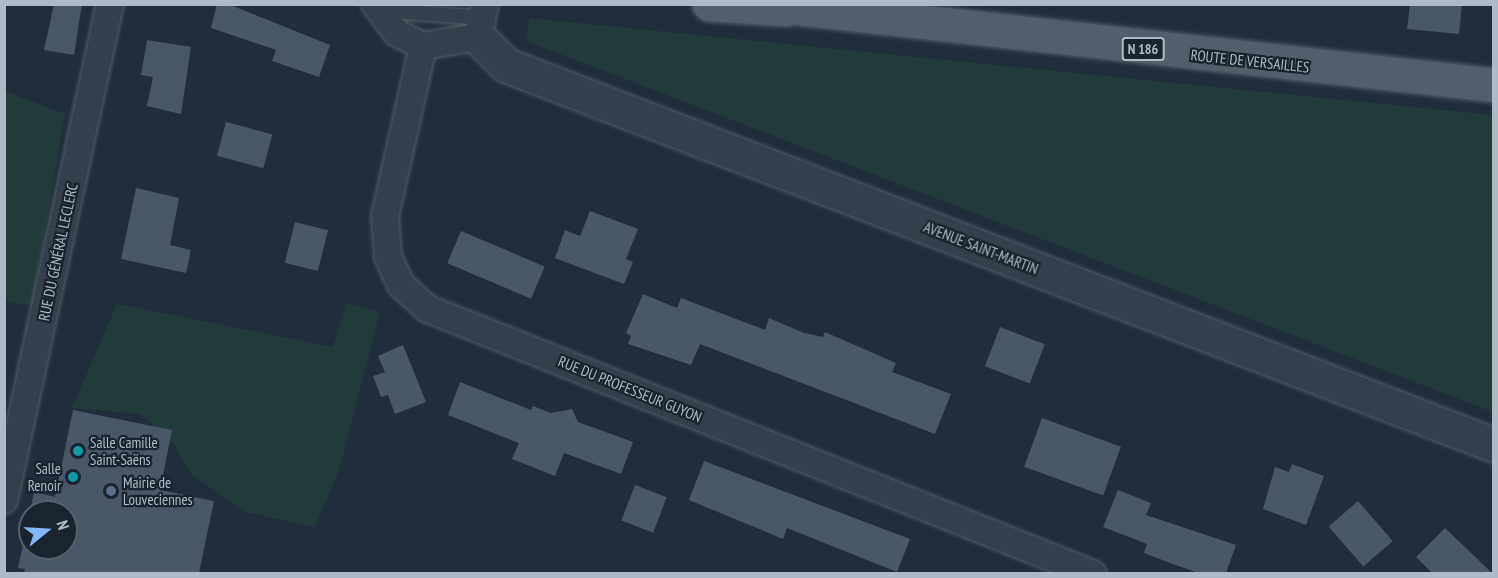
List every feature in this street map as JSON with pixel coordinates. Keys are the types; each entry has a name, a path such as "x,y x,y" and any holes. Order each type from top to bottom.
{"main road":[{"name":"ROUTE DE VERSAILLES","path":"709,4 778,7 1494,85"}],"street":[{"name":"RUE DU GÉNÉRAL LECLERC","path":"4,500 110,4"},
{"path":"378,7 397,33 423,46 483,20"},
{"name":"AVENUE SAINT-MARTIN","path":"483,20 506,65 1494,445"},
{"name":"RUE DU PROFESSEUR GUYON","path":"423,46 385,216 388,257 401,285 428,309 1094,573"}],"lane":[{"path":"378,7 483,20"}],"green space":[{"path":"529,18 1493,115 1493,412 526,41"},
{"path":"5,91 65,114 32,306 5,301"},
{"path":"346,303 380,312 339,470 315,527 245,512 191,474 173,443 140,414 72,408 117,304 333,347"}],"building":[{"path":"54,4 82,4 74,55 44,50"},
{"path":"217,4 228,4 330,45 319,77 272,61 276,50 211,28"},
{"path":"1410,4 1462,4 1459,34 1407,29"},
{"path":"147,40 191,47 181,114 147,106 153,77 141,75"},
{"path":"226,122 272,134 263,168 217,156"},
{"path":"136,188 179,198 170,245 191,250 186,273 121,259"},
{"path":"590,211 638,229 626,259 633,262 624,284 555,258 565,230 580,236"},
{"path":"295,222 328,230 318,271 285,263"},
{"path":"461,231 545,267 531,299 447,263"},
{"path":"643,294 677,308 681,298 765,330 769,318 804,333 823,337 825,332 896,363 892,372 951,394 935,434 700,344 691,365 628,344 631,336 626,333"},
{"path":"1000,327 1045,344 1030,383 985,366"},
{"path":"403,345 426,402 395,414 388,395 381,397 373,376 385,372 378,356"},
{"path":"460,382 531,410 533,406 551,413 572,409 578,422 633,442 621,474 564,453 555,476 512,459 519,443 448,415"},
{"name":"Mairie de Louveciennes","path":"73,410 172,430 160,490 214,501 199,573 24,573 25,569 18,568 20,560 78,560 78,500 32,500 34,492 55,497"},
{"path":"1042,418 1121,447 1103,496 1024,467"},
{"path":"704,461 910,539 897,572 787,528 783,539 689,500"},
{"path":"1292,464 1324,476 1306,525 1263,509 1275,467 1289,472"},
{"path":"635,485 667,497 653,533 621,520"},
{"path":"1118,490 1151,503 1146,515 1236,545 1226,573 1199,573 1178,566 1144,553 1147,544 1103,527"},
{"path":"1358,501 1393,541 1363,567 1329,527"},
{"path":"1445,528 1492,573 1432,573 1416,557"}],"place":[{"name":"Salle Camille Saint-Saëns","path":"78,451"},
{"name":"Salle Renoir","path":"73,477"},
{"name":"Mairie de Louveciennes","path":"111,491"}]}
